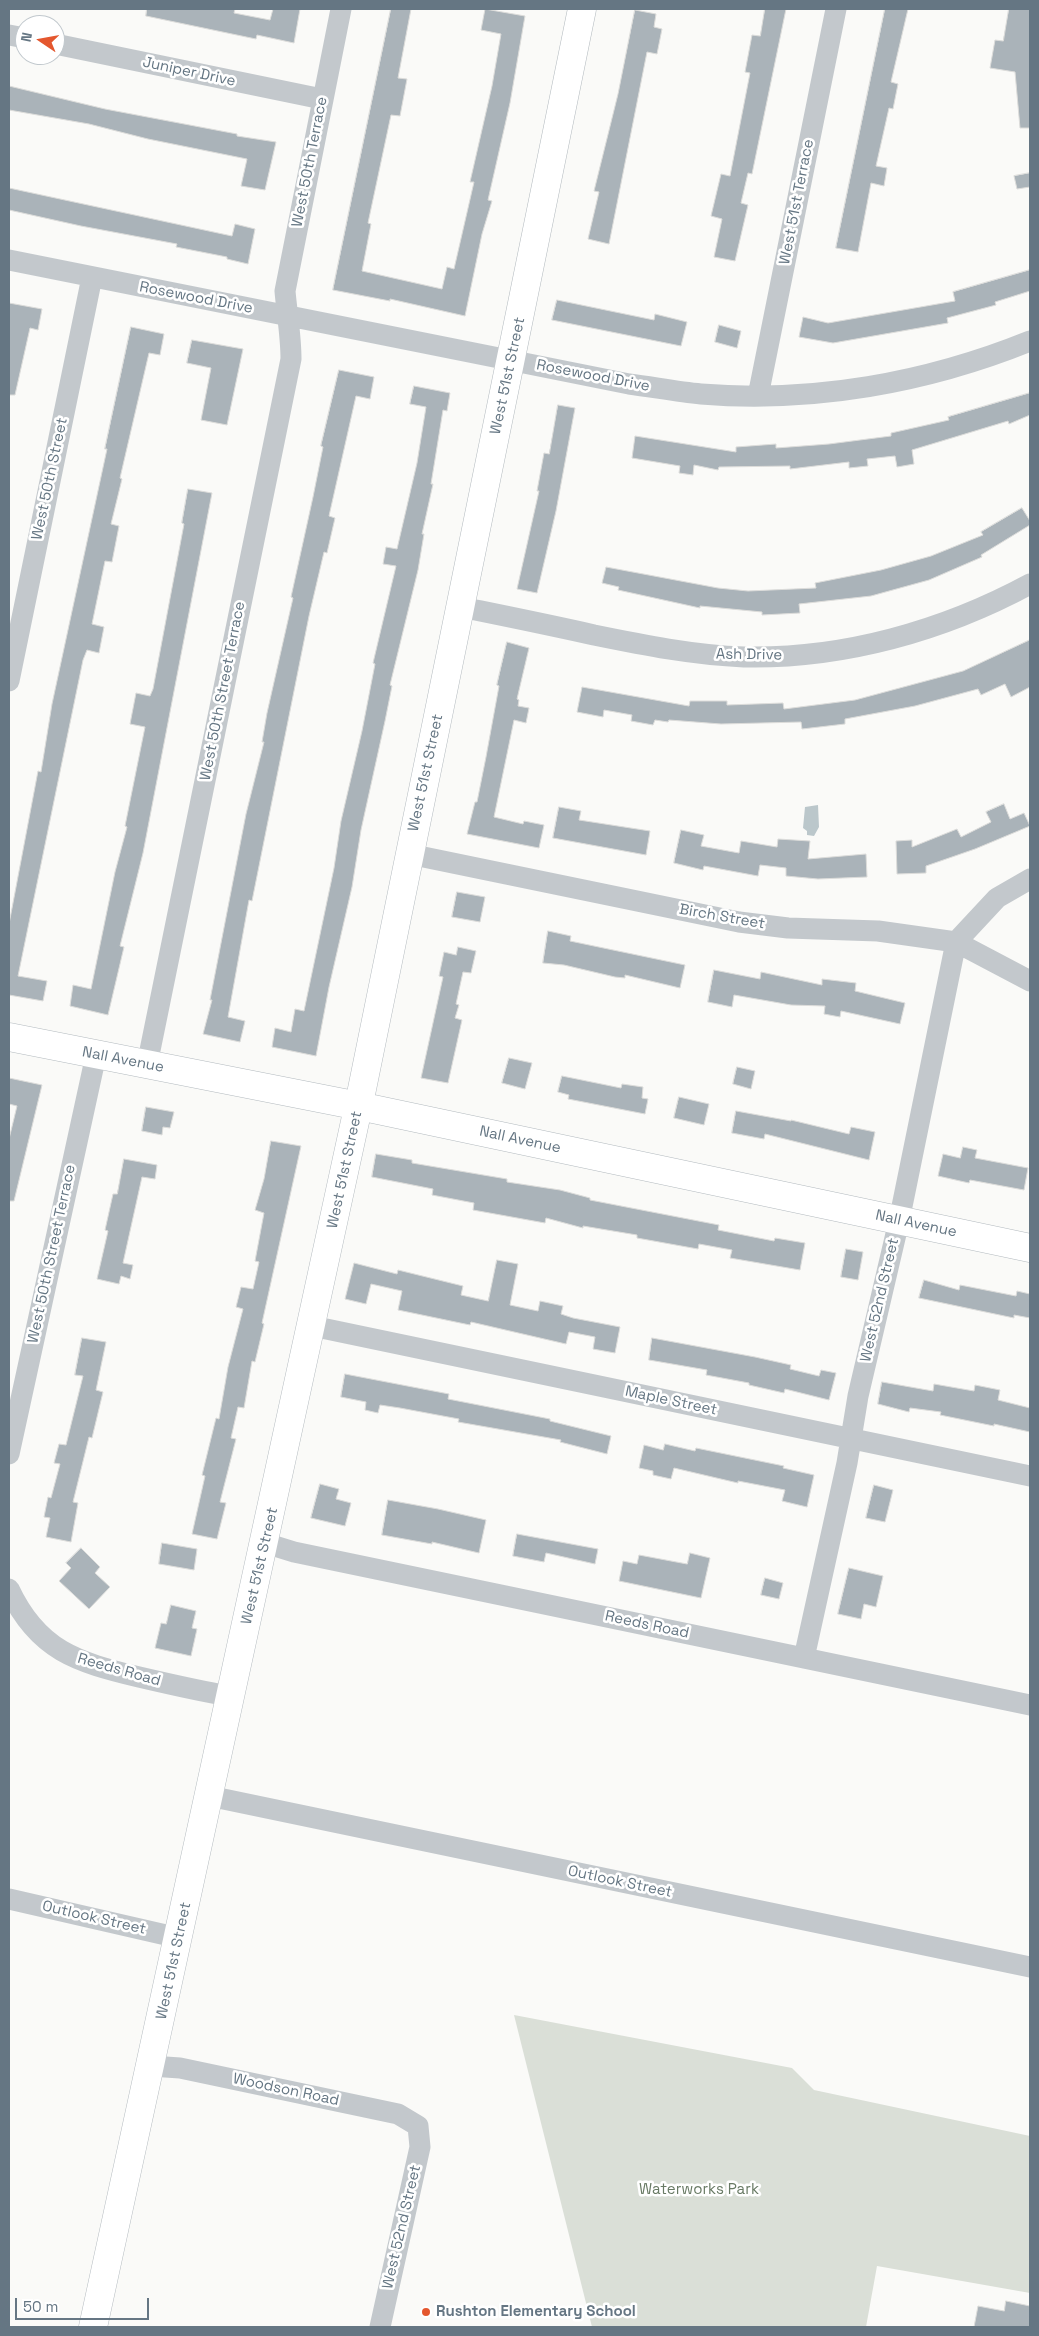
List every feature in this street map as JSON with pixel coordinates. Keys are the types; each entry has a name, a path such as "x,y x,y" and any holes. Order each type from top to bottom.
{"street":[{"name":"West 50th Terrace","path":"287,316 286,281 341,9"},
{"name":"West 51st Street","path":"93,2327 359,1106 582,9"},
{"name":"West 51st Terrace","path":"758,396 836,9"},
{"name":"Juniper Drive","path":"65,46 322,99"},
{"name":"Rosewood Drive","path":"9,260 647,387 700,394 758,396 826,393 884,385 958,367 1030,341"},
{"name":"West 50th Street","path":"9,681 92,277"},
{"name":"West 50th Street Terrace","path":"147,1065 291,359 291,336 287,316"},
{"name":"Ash Drive","path":"461,606 649,646 744,657 787,656 873,644 936,626 993,604 1030,584"},
{"name":"Birch Street","path":"409,854 739,922 788,928 878,931 956,942 1030,981"},
{"path":"956,942 997,898 1030,879"},
{"name":"West 52nd Street","path":"804,1658 847,1463 850,1438 898,1221 956,942"},
{"name":"Nall Avenue","path":"9,1037 359,1106 1030,1248"},
{"name":"West 50th Street Terrace","path":"9,1454 96,1055"},
{"name":"Maple Street","path":"312,1326 1030,1476"},
{"name":"Reeds Road","path":"265,1543 294,1552 1030,1705"},
{"name":"Reeds Road","path":"9,1589 25,1616 39,1632 72,1657 92,1665 189,1689 229,1696"},
{"name":"Outlook Street","path":"209,1796 1030,1967"},
{"name":"Outlook Street","path":"9,1899 179,1938"},
{"name":"Woodson Road","path":"151,2066 180,2068 398,2114 418,2126"},
{"name":"West 52nd Street","path":"380,2327 420,2147 418,2126"}],"green space":[{"name":"Waterworks Park","path":"514,2015 792,2068 814,2090 1030,2136 1030,2293 877,2266 866,2327 592,2327"}],"shaded area":[{"path":"818,805 819,827 814,836 807,835 807,831 803,828 805,807"}],"building":[{"path":"147,9 235,9 234,13 270,20 273,9 300,9 294,43 257,35 256,39 146,16"},
{"path":"391,9 411,9 398,78 407,79 400,116 391,115 368,223 371,224 362,271 442,289 447,267 454,269 474,182 470,182 492,86 501,34 481,30 485,9 525,16 510,103 488,200 492,201 482,234 465,316 390,299 390,301 333,290"},
{"path":"765,9 786,9 752,174 748,173 741,203 748,205 735,261 714,257 722,219 711,216 721,174 730,176 750,73 745,72 752,35 760,36"},
{"path":"885,9 908,9 891,82 898,84 893,109 889,108 876,166 887,168 884,186 871,183 858,252 836,248"},
{"path":"1009,9 1030,9 1030,128 1020,128 1015,72 990,68 995,40 1003,41"},
{"path":"635,10 656,14 654,27 662,29 657,54 647,52 609,244 588,239 599,192 594,191 618,94"},
{"path":"9,86 105,109 276,142 265,190 241,186 247,159 148,139 89,124 9,110"},
{"path":"1030,173 1030,187 1017,189 1014,176"},
{"path":"9,188 232,236 235,224 255,229 248,264 227,259 227,257 176,247 177,244 9,210"},
{"path":"1030,270 1030,291 995,302 996,305 947,318 948,323 833,343 799,337 803,317 828,323 955,301 953,292"},
{"path":"557,300 654,320 655,314 687,322 681,346 552,320"},
{"path":"9,303 42,309 38,330 30,328 15,395 9,395"},
{"path":"719,325 741,331 737,348 715,342"},
{"path":"131,327 164,334 160,355 149,353 120,478 122,479 111,524 119,526 112,562 105,561 92,624 104,627 99,653 87,650 83,660 18,976 47,981 43,1001 9,995 9,924 38,771 41,772 52,704 107,449 105,449"},
{"path":"192,340 243,349 227,425 201,420 211,368 187,363"},
{"path":"339,370 374,377 370,399 356,396 329,516 335,518 327,553 324,552 309,616 252,901 249,900 228,1017 245,1021 240,1042 203,1034 212,1000 210,1000 246,814 264,742 262,742 267,713 293,598 291,597 323,447 321,446"},
{"path":"414,386 450,393 447,411 443,410 431,484 433,484 422,534 424,534 418,570 390,685 392,686 361,830 352,887 329,987 316,1056 272,1047 275,1028 291,1032 295,1009 304,1011 334,868 341,821 362,731 375,664 373,663 396,566 383,564 386,547 397,549 417,463 426,407 410,404"},
{"path":"1030,393 1030,415 1009,424 1008,421 912,450 914,464 897,467 895,456 867,459 868,466 849,468 849,462 790,469 790,466 719,467 718,470 694,465 693,475 679,473 680,466 632,458 635,436 736,452 736,447 776,444 776,448 829,444 891,436 891,433 949,420 948,417"},
{"path":"558,405 575,408 556,511 537,593 517,589 539,491 537,491 544,453 549,454"},
{"path":"188,489 212,493 143,853 120,946 124,947 108,1015 70,1006 73,985 91,989 115,872 127,827 125,826 145,727 130,724 136,693 150,696 153,689 184,524 182,523"},
{"path":"1022,508 1030,521 1030,525 981,555 982,557 929,580 871,596 799,604 800,613 762,615 762,612 700,606 700,608 618,590 619,587 602,583 606,567 718,588 748,591 816,588 815,583 881,570 931,556 983,535 981,532"},
{"path":"1030,640 1030,687 1011,697 1005,684 981,695 978,689 915,706 845,719 845,724 802,729 801,722 721,724 655,720 653,725 631,721 632,715 604,710 603,717 577,712 582,687 689,706 690,701 727,701 727,705 783,703 784,709 855,700 963,671"},
{"path":"507,642 529,648 517,699 519,700 518,706 529,708 526,723 514,720 494,817 523,824 524,821 544,825 539,848 467,834 475,802 477,802 499,686 497,685"},
{"path":"1004,804 1010,819 1024,813 1030,826 975,849 926,866 926,873 897,874 896,841 912,840 912,847 957,829 961,837 991,822 986,812"},
{"path":"559,807 581,811 579,820 650,831 646,855 553,838"},
{"path":"681,830 704,835 701,846 739,853 741,841 777,847 778,839 810,841 808,859 866,854 867,877 818,879 786,876 786,868 760,865 758,876 704,866 703,870 674,863"},
{"path":"457,892 485,897 480,922 452,917"},
{"path":"548,931 571,936 570,941 685,965 680,988 625,975 625,978 615,977 564,965 543,963"},
{"path":"458,947 476,951 471,973 463,972 456,1004 459,1005 455,1018 462,1020 448,1083 421,1078 443,977 439,976 444,952 456,955"},
{"path":"714,970 760,979 761,972 822,985 822,979 856,983 855,991 905,1003 900,1024 841,1011 840,1017 824,1014 825,1006 791,1005 734,995 732,1007 708,1002"},
{"path":"509,1058 532,1063 525,1089 502,1083"},
{"path":"737,1067 755,1071 751,1089 733,1084"},
{"path":"562,1076 621,1088 622,1084 643,1087 642,1098 648,1099 645,1114 568,1099 569,1095 558,1092"},
{"path":"9,1078 42,1085 14,1201 9,1201 9,1139 17,1106 9,1104"},
{"path":"679,1097 709,1104 704,1125 674,1118"},
{"path":"146,1107 174,1112 170,1128 163,1127 162,1135 142,1131"},
{"path":"736,1111 791,1120 849,1134 851,1127 875,1132 869,1160 765,1134 764,1139 732,1133"},
{"path":"271,1141 301,1146 262,1323 264,1324 255,1362 252,1361 244,1408 238,1407 231,1438 236,1439 220,1502 226,1503 217,1539 192,1534 205,1476 202,1475 216,1418 219,1419 228,1367 243,1309 236,1307 241,1287 253,1289 259,1262 255,1261 264,1213 255,1210 264,1179"},
{"path":"963,1147 977,1150 975,1158 1028,1168 1024,1190 970,1180 969,1183 938,1176 943,1154 960,1158"},
{"path":"376,1154 412,1160 412,1163 507,1179 507,1182 560,1190 590,1198 590,1200 719,1225 718,1230 774,1241 775,1238 805,1243 800,1270 730,1258 732,1250 699,1244 698,1249 637,1238 637,1235 583,1226 583,1228 546,1218 545,1223 473,1210 474,1203 432,1195 433,1189 372,1177"},
{"path":"124,1159 157,1165 155,1179 142,1177 123,1263 133,1265 130,1279 121,1276 119,1284 97,1279 108,1231 105,1230 113,1194 117,1194"},
{"path":"846,1249 863,1252 858,1280 841,1277"},
{"path":"497,1260 518,1264 510,1305 538,1311 540,1301 563,1306 561,1314 573,1318 620,1327 615,1353 593,1349 595,1337 569,1332 566,1344 471,1322 470,1325 398,1310 402,1291 371,1284 366,1304 345,1299 354,1263 397,1274 398,1270 463,1286 461,1295 488,1301"},
{"path":"924,1280 959,1290 960,1285 1016,1296 1017,1291 1030,1294 1030,1318 1014,1315 1014,1318 919,1298"},
{"path":"82,1338 106,1342 96,1390 103,1392 92,1438 89,1437 73,1502 78,1503 71,1542 46,1537 50,1518 44,1517 48,1497 51,1498 60,1464 54,1463 59,1444 66,1445 83,1376 75,1375"},
{"path":"652,1338 791,1365 790,1369 819,1376 821,1370 836,1373 829,1400 785,1389 784,1393 749,1385 749,1383 706,1375 707,1370 649,1360"},
{"path":"345,1374 449,1394 448,1399 550,1419 550,1421 611,1436 607,1454 560,1442 561,1440 458,1422 459,1419 400,1408 380,1405 378,1413 365,1410 366,1402 341,1397"},
{"path":"882,1382 933,1391 934,1384 974,1391 975,1385 1000,1390 998,1400 1030,1408 1030,1432 940,1415 941,1412 910,1408 909,1412 878,1404"},
{"path":"665,1444 695,1451 696,1448 784,1466 783,1468 814,1475 807,1507 782,1501 785,1490 738,1481 738,1483 674,1468 671,1479 653,1475 653,1471 639,1468 644,1445 663,1450"},
{"path":"320,1484 339,1489 336,1499 351,1503 345,1526 311,1518"},
{"path":"874,1485 893,1490 885,1522 866,1518"},
{"path":"388,1500 486,1520 479,1553 432,1542 432,1544 382,1535"},
{"path":"517,1534 598,1549 595,1564 546,1553 544,1562 513,1556"},
{"path":"162,1543 197,1549 194,1570 159,1564"},
{"path":"81,1548 100,1567 95,1573 110,1587 89,1609 59,1581 71,1568 66,1563"},
{"path":"690,1553 710,1558 701,1598 619,1581 623,1561 637,1564 639,1555 687,1564"},
{"path":"849,1568 883,1576 876,1607 864,1604 861,1619 838,1614"},
{"path":"765,1578 783,1583 779,1599 761,1595"},
{"path":"171,1605 196,1611 192,1628 197,1629 191,1656 155,1648 161,1623 166,1624"},
{"path":"1006,2301 1030,2306 1030,2327 974,2327 978,2306 1004,2311"}],"place":[{"name":"Rushton Elementary School","path":"426,2312"}]}
